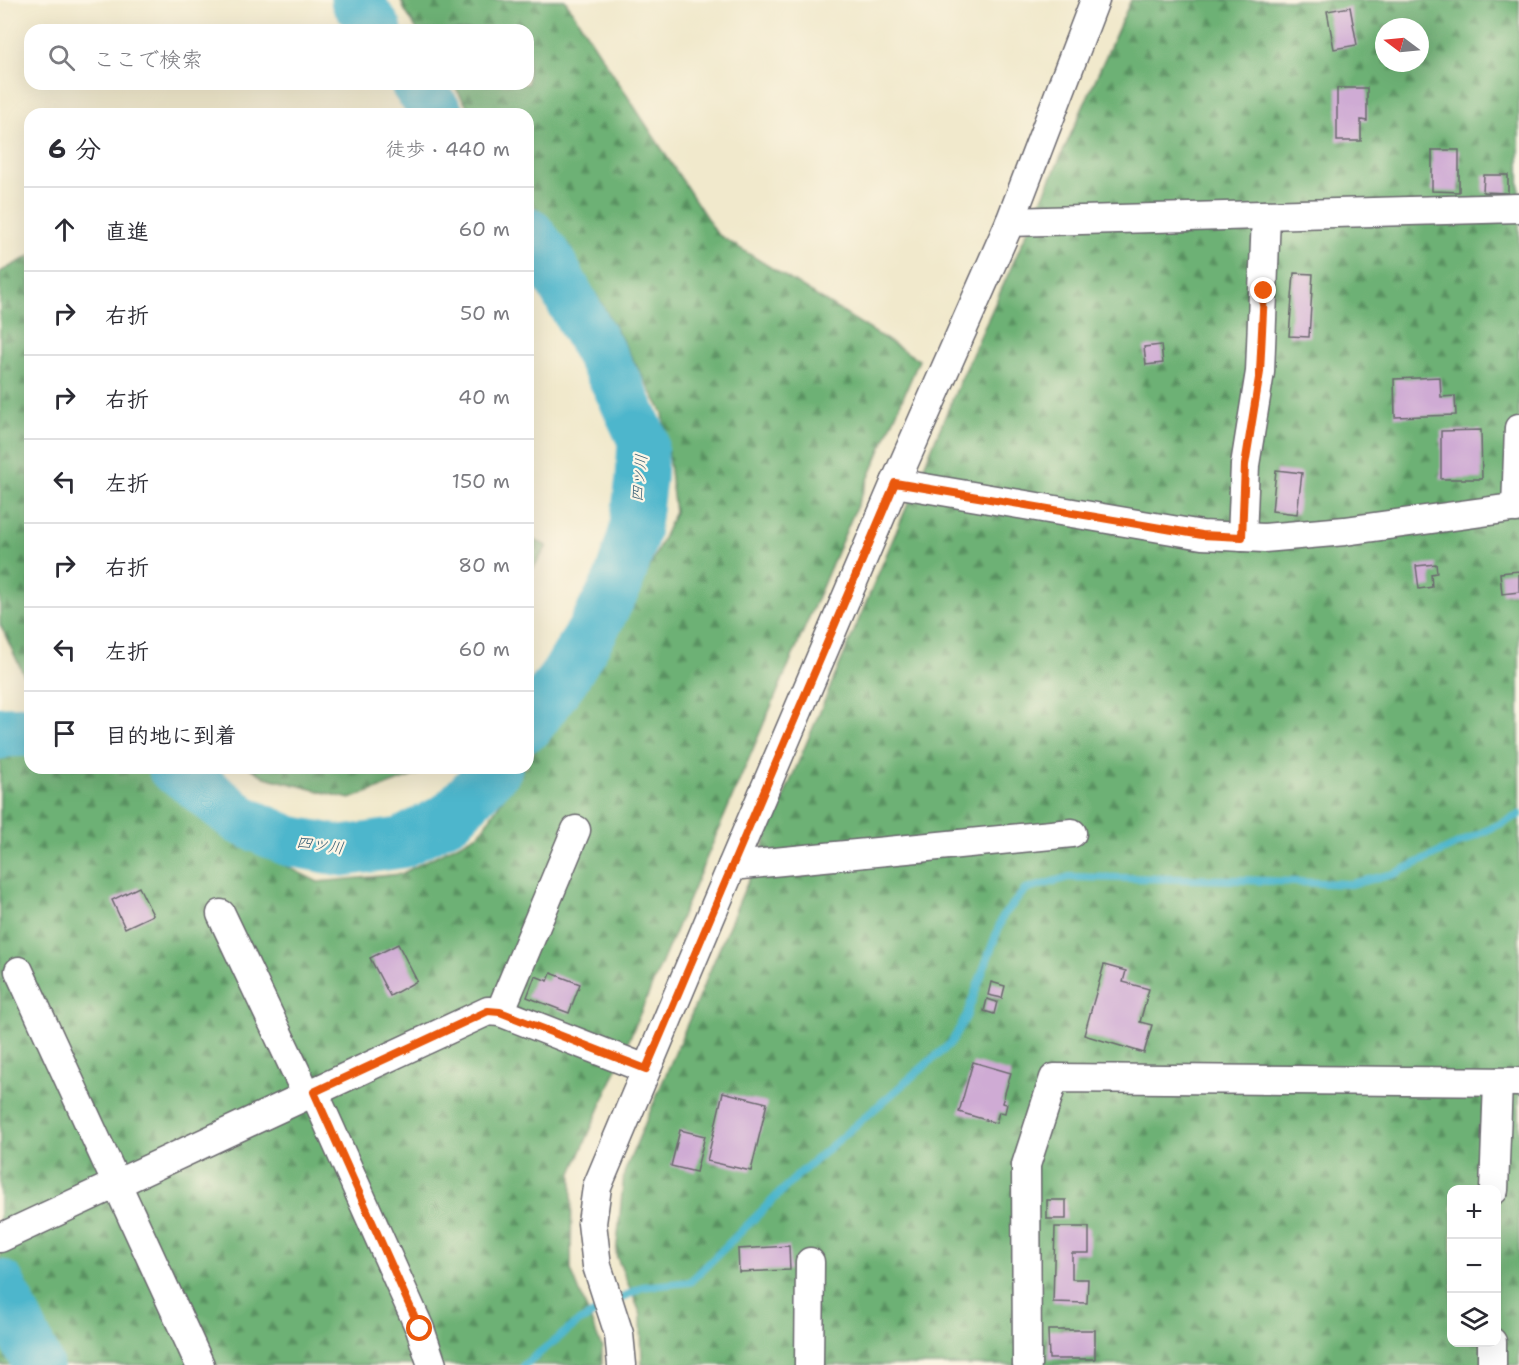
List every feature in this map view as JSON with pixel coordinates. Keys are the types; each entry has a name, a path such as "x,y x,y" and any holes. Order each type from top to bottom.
{"street":[{"path":"622,1365 619,1334 597,1266 592,1223 597,1187 895,483 1010,222 1095,0"},
{"path":"1010,222 1519,208"},
{"path":"1242,537 1245,465 1260,372 1266,215"},
{"path":"895,483 1202,535 1264,538 1346,531 1518,507 1519,428"},
{"path":"500,1012 576,830"},
{"path":"732,866 1072,833"},
{"path":"221,914 310,1094 420,1329 432,1365"},
{"path":"19,971 200,1365"},
{"path":"0,1238 488,1011 500,1012 646,1069"},
{"path":"1027,1365 1026,1165 1054,1078 1509,1082 1495,1185"},
{"path":"809,1365 810,1262"},
{"path":"1492,1347 1492,1365"}],"green space":[{"path":"401,0 565,0 717,234 919,360 572,1173 571,1270 602,1348 602,1365 0,1365 0,757 24,750 24,774 155,774 227,837 318,882 401,874 480,833 519,774 534,774 534,752 629,612 675,512 663,413 596,294 534,205 534,108 468,108 457,90 534,90 534,24 413,24"},
{"path":"1131,0 1519,0 1519,1365 642,1365 641,1315 616,1255 624,1173 958,386"},
{"path":"24,259 24,675 0,624 0,272"},
{"path":"534,540 547,546 534,567"},
{"path":"260,774 419,774 350,799"}],"building":[{"path":"1350,7 1357,45 1334,49 1327,11"},
{"path":"1337,88 1367,88 1367,121 1361,120 1361,141 1337,141"},
{"path":"1432,150 1459,150 1459,192 1432,191"},
{"path":"1484,175 1508,175 1508,193 1483,192"},
{"path":"1294,273 1313,274 1309,337 1289,336"},
{"path":"1161,345 1163,363 1146,365 1144,347"},
{"path":"1440,377 1441,397 1455,396 1456,415 1395,417 1394,379"},
{"path":"1481,430 1482,479 1441,479 1441,431"},
{"path":"1276,470 1302,473 1297,514 1272,511"},
{"path":"1436,564 1437,573 1431,574 1432,587 1419,589 1416,566"},
{"path":"1519,571 1519,592 1502,594 1500,573"},
{"path":"139,887 153,915 125,928 112,900"},
{"path":"398,944 417,981 390,996 370,958"},
{"path":"1104,965 1126,971 1123,982 1149,989 1140,1022 1152,1025 1144,1053 1084,1035"},
{"path":"551,973 580,984 569,1013 527,997 535,976 548,981"},
{"path":"991,982 1005,986 1002,998 988,995"},
{"path":"987,999 997,1002 994,1014 984,1011"},
{"path":"973,1062 1011,1073 1002,1103 1007,1104 1005,1113 999,1112 996,1123 959,1112"},
{"path":"723,1092 767,1103 751,1171 707,1161"},
{"path":"680,1130 705,1136 696,1172 671,1166"},
{"path":"1047,1200 1066,1200 1066,1219 1047,1219"},
{"path":"1055,1227 1089,1227 1089,1253 1072,1253 1072,1279 1088,1279 1087,1303 1053,1302"},
{"path":"789,1246 790,1270 739,1272 738,1249"},
{"path":"1048,1330 1095,1330 1095,1359 1049,1359"}],"waterway":[{"name":"四ツ川","path":"356,0 373,24"},
{"name":"四ツ川","path":"420,90 434,108"},
{"name":"四ツ川","path":"534,240 547,257 617,384 643,440 634,533 618,582 565,676 534,718"},
{"name":"四ツ川","path":"0,734 24,731"},
{"name":"四ツ川","path":"183,774 241,820 289,841 343,851 401,843 450,817 491,774"},
{"path":"524,1365 577,1323 642,1287 690,1282 799,1174 951,1043 966,1017 1003,916 1025,890 1069,877 1350,884 1394,874 1519,815"},
{"name":"四ツ川","path":"0,1285 38,1365"}],"route":[{"path":"420,1329 314,1092 488,1011 500,1012 646,1069 895,483 1202,535 1242,537 1245,465 1260,372 1264,291"}]}
